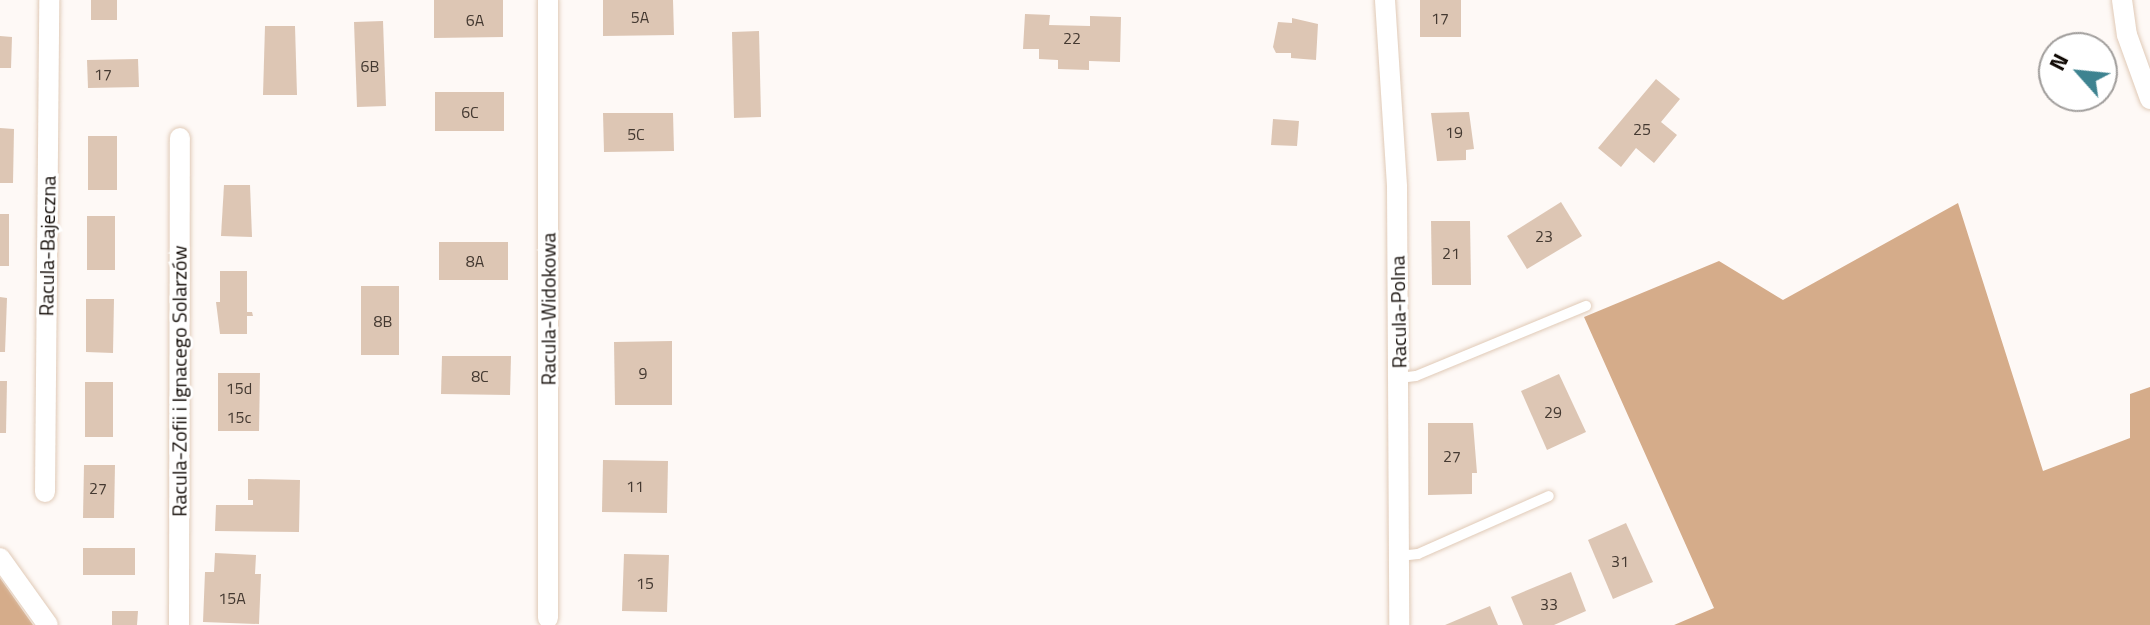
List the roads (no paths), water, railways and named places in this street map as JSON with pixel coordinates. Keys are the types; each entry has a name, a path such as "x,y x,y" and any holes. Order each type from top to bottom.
{"street":[{"name":"Racula-Bajeczna","path":"45,492 49,0"},
{"name":"Racula-Widokowa","path":"548,0 548,618"},
{"name":"Racula-Polna","path":"1385,0 1397,187 1399,625"},
{"path":"2122,0 2127,35 2150,99"},
{"name":"Racula-Zofii i Ignacego Solarzów","path":"179,625 180,138"},
{"path":"0,558 48,625"}],"lane":[{"path":"1399,378 1416,376 1586,306"},
{"path":"1399,556 1418,554 1549,496"}]}
